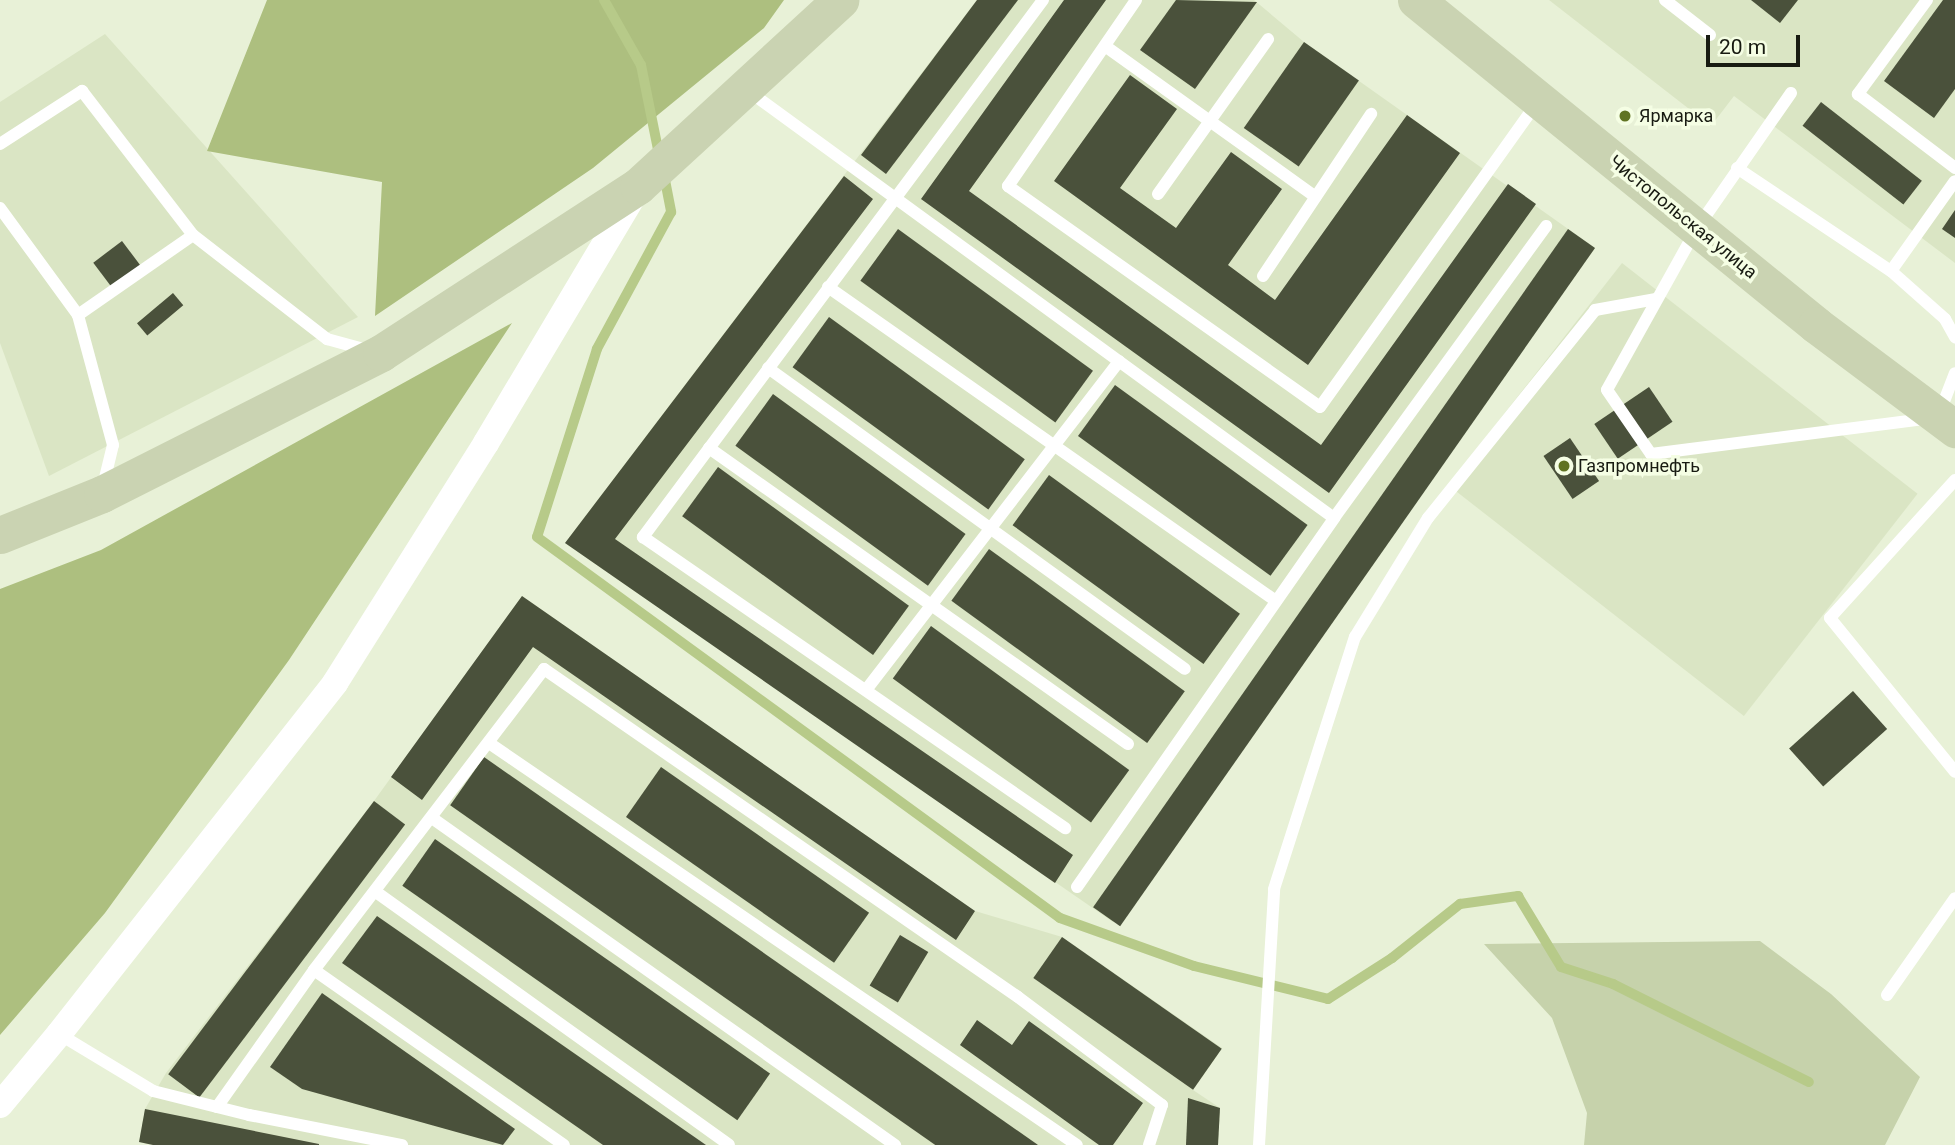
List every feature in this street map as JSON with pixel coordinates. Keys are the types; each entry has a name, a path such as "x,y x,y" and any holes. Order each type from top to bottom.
{"main road":[{"name":"Чистопольская улица","path":"1416,0 1816,325 1946,423"},
{"path":"0,535 102,494 381,353 638,186 835,2"}],"street":[{"path":"0,1105 335,683 486,443 638,186"}],"lane":[{"path":"1043,0 643,537 1065,828"},
{"path":"1136,0 1008,186 1320,407 1538,101"},
{"path":"1665,0 1710,35"},
{"path":"1927,0 1858,94 1955,168"},
{"path":"1158,194 1268,39"},
{"path":"1105,46 1316,197"},
{"path":"744,88 1334,518"},
{"path":"0,144 82,91 192,235 327,339 381,353"},
{"path":"1791,93 1697,228 1607,390 1651,454 1946,423 1955,373"},
{"path":"1263,276 1371,114"},
{"path":"1737,168 1891,271 1945,319 1955,337"},
{"path":"1891,271 1955,181"},
{"path":"0,208 78,314 113,445 102,494"},
{"path":"1077,887 1334,518 1546,226"},
{"path":"78,314 192,235"},
{"path":"828,287 1276,601"},
{"path":"1259,1145 1274,889 1355,637 1428,518 1595,310 1656,299"},
{"path":"866,690 1119,361"},
{"path":"768,368 1185,669"},
{"path":"709,448 1128,744"},
{"path":"1955,480 1830,618 1955,772"},
{"path":"217,1107 314,970 544,669 1018,997 1162,1105 1149,1145"},
{"path":"489,743 1077,1145"},
{"path":"432,818 895,1145"},
{"path":"376,892 729,1145"},
{"path":"1887,995 1955,898"},
{"path":"314,970 564,1145"},
{"path":"59,1034 153,1091 402,1145"}],"shaded area":[{"path":"977,0 1254,0 1304,42 1595,248 1113,922 565,543"},
{"path":"1549,0 1955,0 1955,263 1734,96 1711,126"},
{"path":"105,34 358,317 49,476 0,343 0,102"},
{"path":"1622,263 1918,494 1744,716 1448,485"},
{"path":"522,596 975,911 1062,937 1222,1048 1193,1090 1220,1108 1218,1145 153,1145 139,1142 145,1109 166,1073 374,801"},
{"path":"1760,941 1831,994 1920,1077 1885,1145 1584,1145 1587,1113 1552,1018 1484,944"}],"green space":[{"path":"267,0 784,0 764,28 593,168 375,316 382,182 207,151"},
{"path":"512,323 289,660 105,913 0,1035 0,589 101,550"}],"building":[{"path":"977,0 1018,0 886,174 861,155"},
{"path":"1064,0 1106,0 969,191 1321,445 1508,184 1536,204 1329,493 921,199"},
{"path":"1176,0 1257,2 1195,89 1140,50"},
{"path":"1751,0 1798,0 1780,23"},
{"path":"1943,0 1955,0 1955,89 1934,118 1884,81"},
{"path":"1304,42 1359,80 1299,166 1244,128"},
{"path":"1130,75 1177,109 1120,188 1176,228 1231,152 1282,189 1228,265 1275,300 1407,115 1460,153 1308,365 1054,181"},
{"path":"1821,102 1922,181 1903,204 1803,126"},
{"path":"844,176 873,199 615,539 1073,855 1055,883 565,543"},
{"path":"1955,210 1955,238 1942,229"},
{"path":"898,229 1093,371 1055,422 860,281"},
{"path":"1568,229 1595,248 1120,926 1093,907"},
{"path":"122,241 144,270 115,291 93,263"},
{"path":"173,293 183,305 147,335 137,323"},
{"path":"829,317 1025,459 988,509 793,367"},
{"path":"1115,385 1308,525 1271,576 1078,436"},
{"path":"1649,387 1672,422 1618,459 1594,424"},
{"path":"773,394 966,534 928,586 735,446"},
{"path":"1570,438 1599,481 1573,499 1543,456"},
{"path":"718,467 909,606 873,655 682,516"},
{"path":"1049,475 1240,614 1203,664 1013,525"},
{"path":"989,549 1185,691 1147,743 951,601"},
{"path":"522,596 975,911 956,940 533,647 422,800 391,777"},
{"path":"931,626 1129,770 1091,823 893,679"},
{"path":"1853,691 1887,729 1823,786 1789,749"},
{"path":"484,757 1038,1145 935,1145 450,805"},
{"path":"661,767 869,913 834,963 626,817"},
{"path":"374,801 405,824 199,1098 168,1074"},
{"path":"435,839 770,1074 737,1120 402,886"},
{"path":"377,916 706,1145 603,1145 342,963"},
{"path":"900,935 928,952 898,1003 870,986"},
{"path":"1062,937 1222,1049 1193,1090 1033,978"},
{"path":"322,993 515,1129 503,1145 302,1089 270,1067"},
{"path":"977,1020 1012,1045 1029,1021 1143,1103 1113,1145 1099,1145 960,1045"},
{"path":"1188,1098 1220,1108 1218,1145 1186,1145"},
{"path":"145,1109 319,1145 153,1145 139,1142"}],"waterway":[{"path":"604,0 641,65 659,154"},
{"path":"664,175 671,212 597,349 537,537 1060,918 1194,966 1328,999 1392,958 1460,904 1518,896 1561,967 1613,984 1809,1082"}],"place":[{"name":"Ярмарка","path":"1625,116"},
{"name":"Газпромнефть","path":"1564,466"}]}
